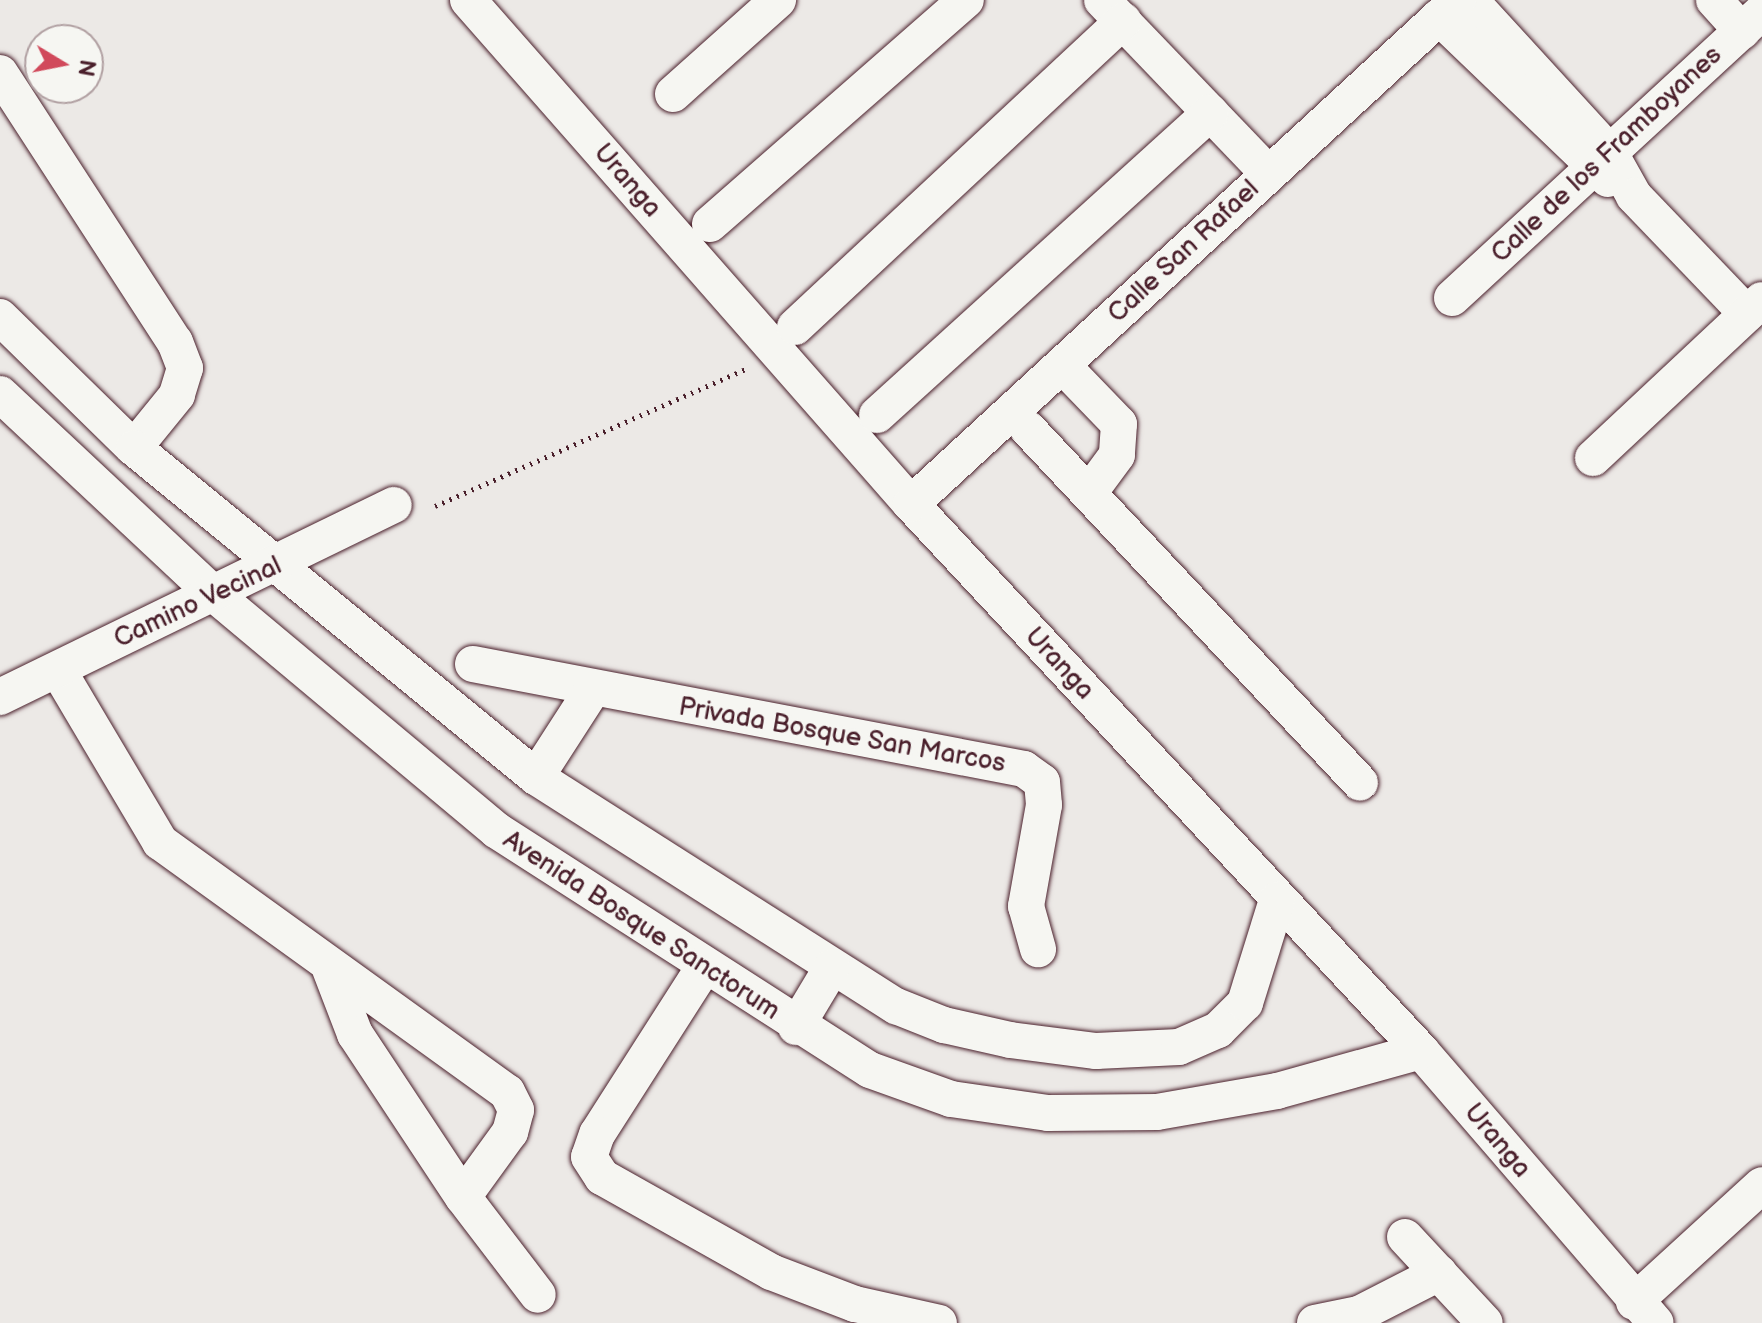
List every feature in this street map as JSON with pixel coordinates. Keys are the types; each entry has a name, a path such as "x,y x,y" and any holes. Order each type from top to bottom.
{"street":[{"name":"Uranga","path":"468,0 787,341 911,504 1421,1051 1645,1312"},
{"path":"673,94 778,0"},
{"path":"710,224 966,0"},
{"path":"1470,0 1601,161"},
{"path":"1714,0 1752,21"},
{"path":"1448,9 1634,196 1754,307 1593,458"},
{"name":"Calle San Rafael","path":"911,504 1448,9"},
{"path":"787,341 1112,10 1269,174"},
{"name":"Calle de los Framboyanes","path":"1452,298 1752,21"},
{"path":"0,73 175,342 185,368 177,395 134,448"},
{"path":"877,415 1210,113"},
{"path":"0,317 134,448 536,777 896,1006 944,1025 1096,1051 1179,1047 1218,1030 1245,1003 1277,900"},
{"path":"1062,365 1119,424 1117,455 1089,493"},
{"name":"Avenida Bosque Sanctorum","path":"0,394 214,594 496,830 698,976 870,1070 951,1099 1048,1113 1157,1112 1277,1091 1421,1051"},
{"path":"1028,429 1360,782"},
{"name":"Camino Vecinal","path":"0,697 279,565 394,505"},
{"name":"Privada Bosque San Marcos","path":"473,664 592,690 1024,769 1042,782 1044,805 1026,906 1038,949"},
{"path":"58,670 160,842 330,969 507,1092 516,1110 510,1132 463,1197"},
{"path":"536,777 592,690"},
{"path":"796,1027 832,967"},
{"path":"330,969 355,1034 463,1197 538,1295"},
{"path":"698,976 597,1134 589,1157 602,1177 771,1272 855,1304 939,1323"},
{"path":"1645,1312 1762,1185"},
{"path":"1405,1237 1485,1323"},
{"path":"1315,1323 1359,1314 1439,1273"}],"path":[{"path":"435,506 787,341"}]}
